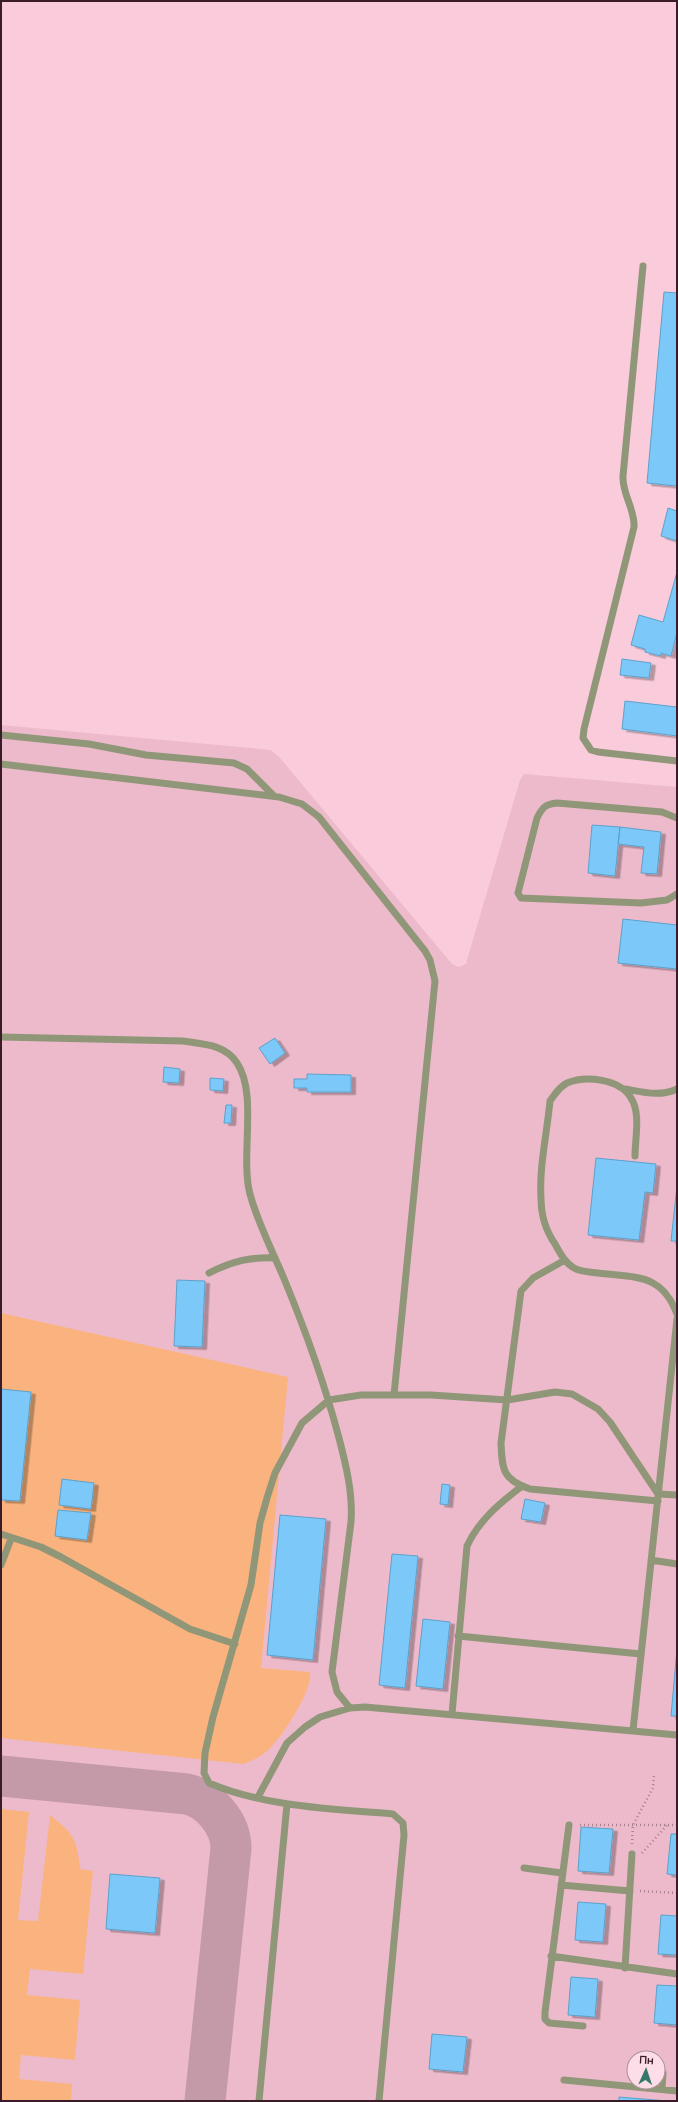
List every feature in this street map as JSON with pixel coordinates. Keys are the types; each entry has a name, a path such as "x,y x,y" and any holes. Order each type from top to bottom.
{"lane":[{"path":"643,266 623,476 634,517 634,527 584,729 584,738 588,747 598,752 677,761"},
{"path":"1,735 89,744 146,755 234,763 247,769 274,796"},
{"path":"1,764 274,796 302,804 318,817 425,951 433,970 435,981 394,1395"},
{"path":"677,818 668,813 654,811 557,803 544,806 537,818 518,893 521,898 641,903 667,900 677,894"},
{"path":"1,1037 183,1041 209,1044 230,1055 237,1064 245,1088 247,1104 247,1177 250,1194 329,1400 344,1456 352,1508 332,1672 337,1692 350,1708"},
{"path":"677,1089 668,1093 656,1094 625,1089 616,1084 592,1079 579,1079 566,1084 556,1091 550,1101 541,1198 547,1231 565,1260 574,1268 587,1272 645,1279 660,1286 671,1299 677,1314"},
{"path":"625,1089 632,1098 636,1110 634,1156"},
{"path":"209,1273 245,1258 275,1258"},
{"path":"565,1260 533,1278 521,1292 501,1443 501,1461 506,1475 514,1483 530,1489 658,1497 677,1496"},
{"path":"633,1730 677,1319"},
{"path":"379,2101 404,1835 403,1822 393,1814 287,1804 258,1797 209,1783 204,1773 205,1753 213,1717 251,1585 260,1523 276,1473 302,1423 329,1400 344,1396 431,1395 507,1400 555,1392 572,1394 586,1400 598,1409 610,1422 658,1497"},
{"path":"452,1714 467,1546 480,1524 504,1500 522,1486"},
{"path":"1,1534 62,1557 190,1629 235,1644"},
{"path":"1,1565 11,1539"},
{"path":"651,1560 677,1564"},
{"path":"458,1636 641,1654"},
{"path":"258,1797 287,1743 320,1717 350,1708 365,1706 677,1735"},
{"path":"259,2101 287,1804"},
{"path":"569,1825 551,1956 545,2019 551,2024 583,2026"},
{"path":"625,1968 632,1854"},
{"path":"524,1868 562,1873"},
{"path":"561,1885 630,1891"},
{"path":"551,1956 625,1968 677,1974"},
{"path":"564,2080 626,2086"},
{"path":"666,2090 677,2091"}],"path":[{"path":"632,1854 633,1824 653,1788 654,1775"},
{"path":"631,1865 668,1824"},
{"path":"569,1825 677,1824"},
{"path":"630,1891 677,1892"}],"shaded area":[{"path":"1,725 271,750 280,758 452,964 459,967 466,964 520,780 524,774 677,787 677,2101 1,2101"},
{"path":"1,1313 288,1377 261,1668 310,1672 310,1680 302,1702 287,1726 272,1746 258,1757 244,1764 1,1738"},
{"path":"1,1809 29,1812 18,1920 38,1921 50,1815 64,1827 73,1838 76,1844 80,1869 93,1871 83,1974 30,1969 27,1995 80,2000 75,2060 21,2055 19,2079 72,2084 71,2101 1,2101"}],"building":[{"path":"664,292 677,293 677,486 647,483"},
{"path":"668,508 677,511 677,541 661,536"},
{"path":"677,572 677,632 671,656 661,653 661,656 645,652 645,649 631,645 639,615 663,622"},
{"path":"622,659 651,663 649,678 620,675"},
{"path":"625,701 677,707 677,736 622,729"},
{"path":"592,825 620,827 615,876 588,873"},
{"path":"620,827 661,832 657,874 641,873 644,847 618,844"},
{"path":"623,919 677,925 677,969 618,963"},
{"path":"275,1038 285,1053 270,1064 259,1048"},
{"path":"164,1067 180,1069 179,1083 163,1082"},
{"path":"307,1074 351,1075 351,1092 307,1092 307,1088 294,1088 294,1079 307,1079"},
{"path":"210,1078 224,1079 223,1091 210,1090"},
{"path":"226,1105 232,1105 231,1123 224,1123"},
{"path":"596,1158 656,1164 653,1193 645,1192 639,1240 588,1235"},
{"path":"677,1186 677,1241 671,1241"},
{"path":"177,1280 205,1281 202,1347 174,1346"},
{"path":"1,1389 31,1392 20,1501 1,1500"},
{"path":"62,1479 94,1483 91,1509 59,1505"},
{"path":"442,1484 450,1485 448,1505 440,1504"},
{"path":"525,1499 545,1503 541,1522 521,1519"},
{"path":"58,1510 91,1513 87,1540 55,1536"},
{"path":"280,1515 326,1519 313,1660 267,1655"},
{"path":"392,1554 418,1556 405,1688 379,1685"},
{"path":"423,1619 450,1622 443,1689 416,1686"},
{"path":"677,1649 677,1716 671,1716"},
{"path":"581,1827 613,1829 609,1873 578,1871"},
{"path":"671,1834 677,1834 677,1875 667,1874"},
{"path":"110,1874 160,1878 155,1933 106,1929"},
{"path":"578,1902 606,1904 603,1942 575,1940"},
{"path":"661,1915 677,1916 677,1955 658,1954"},
{"path":"571,1977 598,1979 595,2017 568,2015"},
{"path":"657,1985 677,1986 677,2025 654,2023"},
{"path":"432,2034 467,2037 463,2072 429,2069"},
{"path":"619,2097 668,2101 619,2101"}],"taxiway":[{"path":"1,1776 187,1794 204,1801 218,1814 227,1830 231,1848 205,2101"}]}
